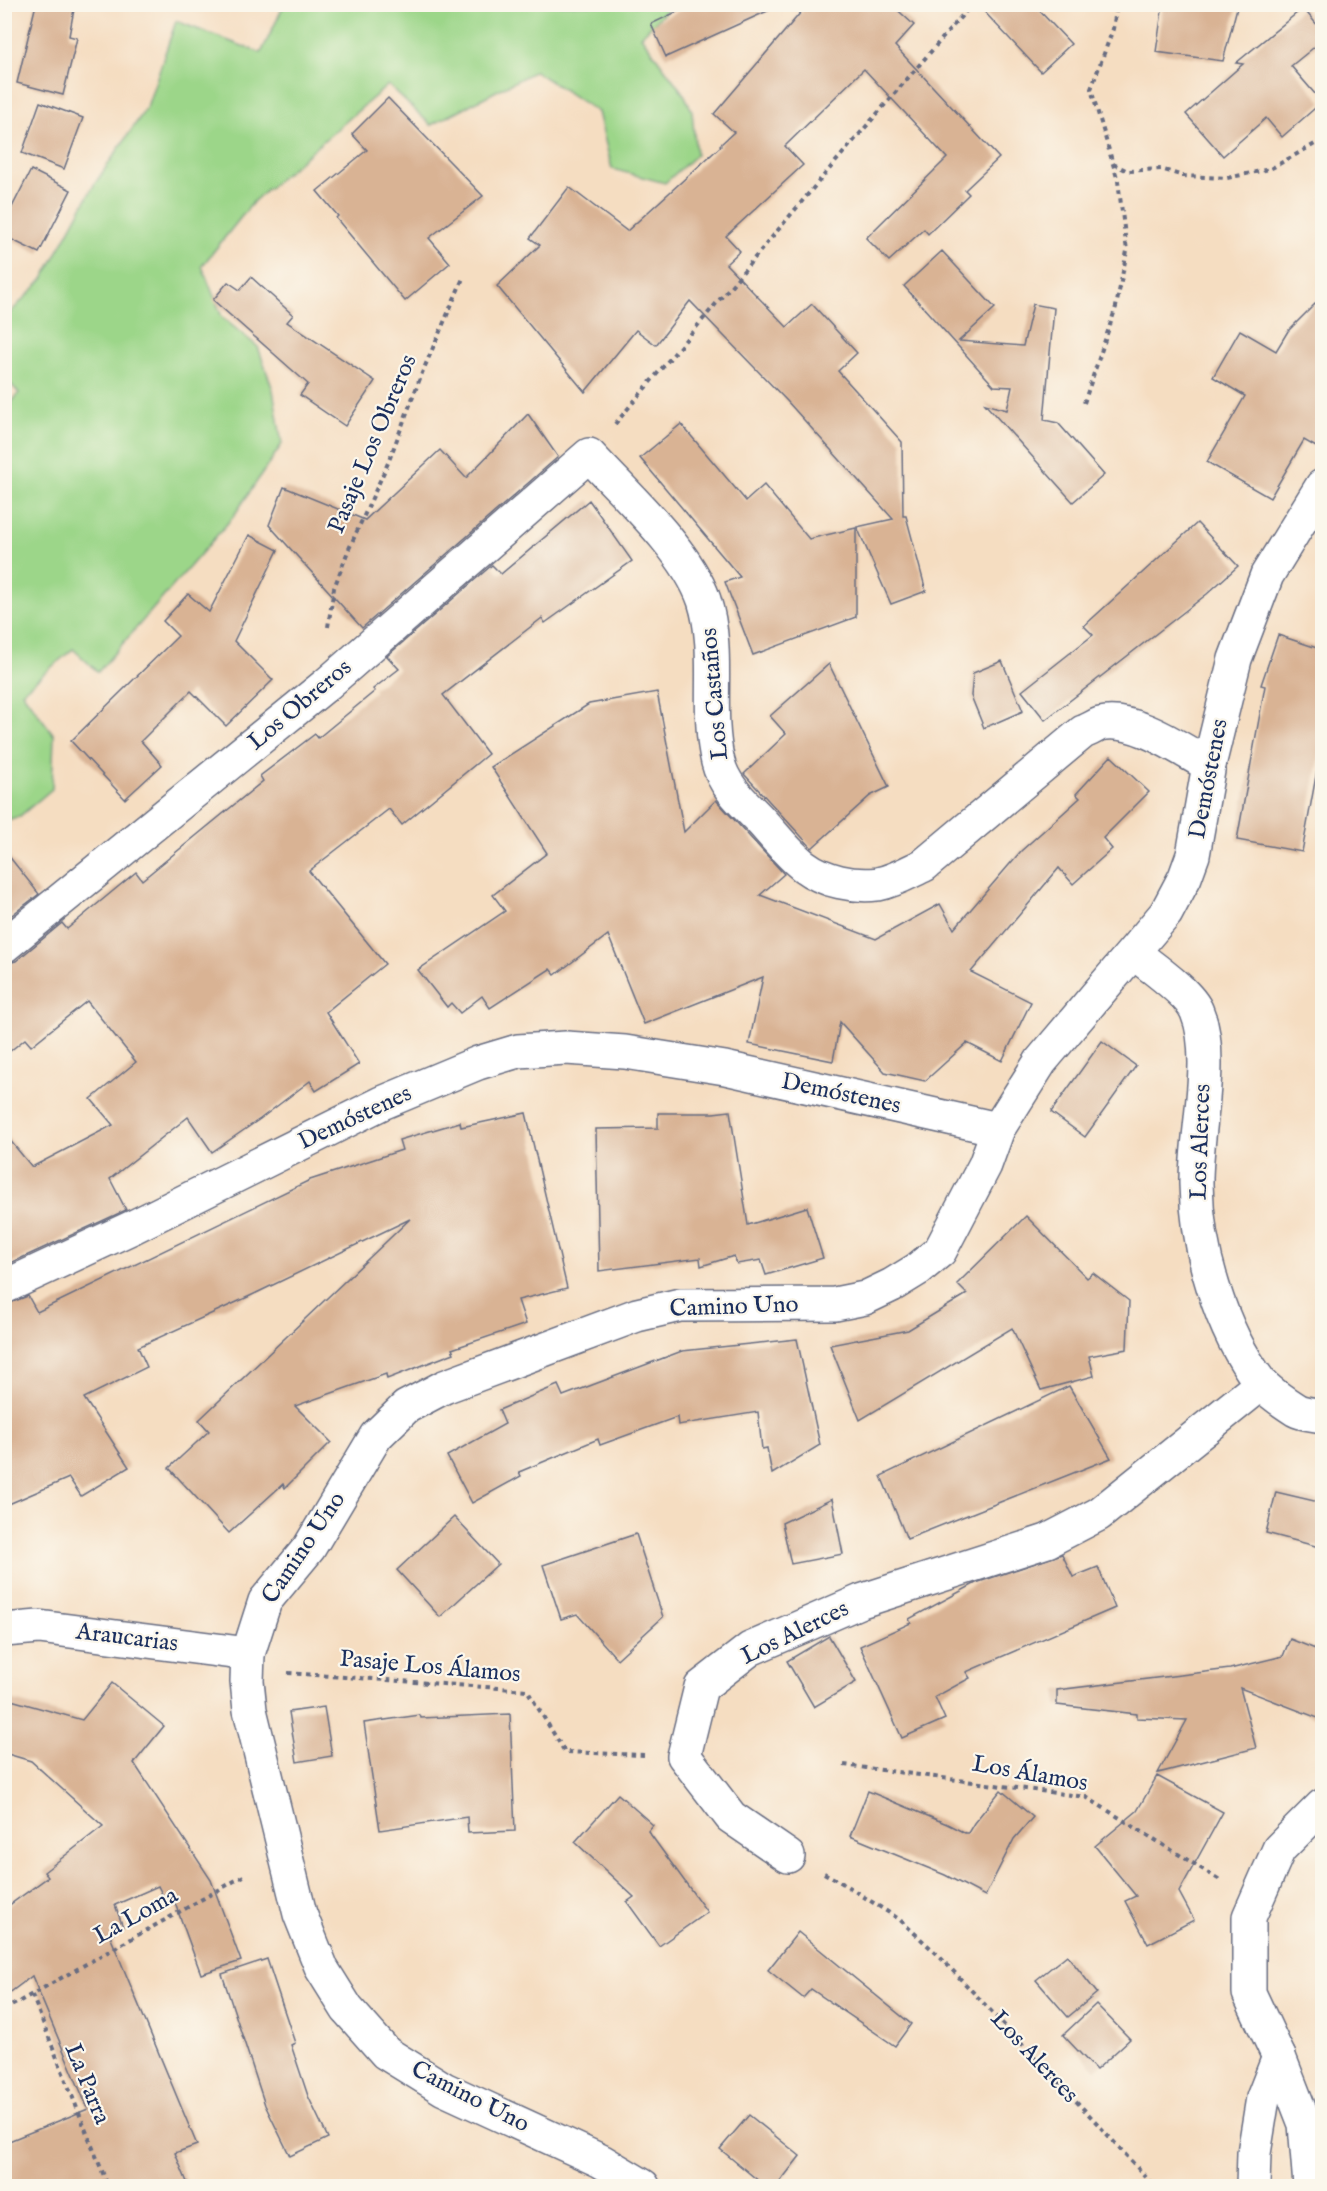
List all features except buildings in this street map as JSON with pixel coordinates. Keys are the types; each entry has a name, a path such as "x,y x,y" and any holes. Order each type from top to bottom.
{"street":[{"name":"Los Castaños","path":"589,455 674,547 704,600 712,639 714,737 719,765 731,790 804,867 828,879 852,884 878,884 924,865 1083,732 1100,724 1120,723 1140,729 1209,765"},
{"name":"Los Obreros","path":"4,946 327,684 589,455"},
{"name":"Demóstenes","path":"4,1287 133,1227 382,1103 478,1063 518,1051 566,1048 613,1051 702,1064 998,1129 1055,1041 1134,953 1166,913 1185,877 1193,855 1209,765 1235,659 1267,575 1323,486"},
{"name":"Los Alerces","path":"1134,953 1186,996 1196,1009 1202,1026 1205,1053 1196,1185 1201,1235 1210,1278 1234,1340 1261,1384 1297,1411 1323,1416"},
{"name":"Camino Uno","path":"643,2187 601,2161 444,2090 387,2052 347,2009 322,1969 300,1914 250,1710 248,1662 255,1627 265,1601 309,1548 376,1436 406,1407 444,1387 637,1315 658,1310 680,1305 835,1304 865,1298 918,1269 940,1251 985,1165 998,1129"},
{"name":"Los Alerces","path":"684,1756 701,1687 750,1649 861,1601 1047,1542 1099,1514 1261,1384"},
{"name":"Araucarias","path":"4,1630 39,1627 248,1662"},
{"path":"684,1756 731,1817 788,1856"},
{"path":"1310,2187 1305,2124 1279,2057 1249,1993 1249,1917 1279,1850 1323,1806"},
{"path":"1253,2187 1254,2153 1263,2098 1279,2057"}],"path":[{"path":"648,385 825,174 972,4"},
{"path":"1084,403 1116,307 1127,252 1118,181 1092,89 1113,28 1117,4"},
{"path":"1113,164 1128,171 1161,169 1183,176 1227,178 1270,169 1323,140"},
{"name":"Pasaje Los Obreros","path":"328,629 334,588 348,551 388,463 422,373 464,276"},
{"name":"Pasaje Los Álamos","path":"248,1662 527,1690 565,1752 684,1756"},
{"name":"Los Álamos","path":"844,1765 1086,1797 1256,1903"},
{"name":"La Loma","path":"4,2010 285,1853"},
{"name":"Los Alerces","path":"788,1856 842,1883 899,1919 937,1954 1154,2187"},
{"name":"La Parra","path":"32,1995 108,2187"}],"green space":[{"path":"284,5 679,5 667,10 641,36 685,96 692,111 696,155 665,183 612,169 598,112 535,71 431,125 388,85 254,201 202,266 222,317 258,347 273,390 282,444 233,517 98,672 73,649 22,692 54,735 52,789 20,816 5,821 4,412 19,393 5,378 5,318 43,279 94,185 147,107 176,21 261,53"}]}
